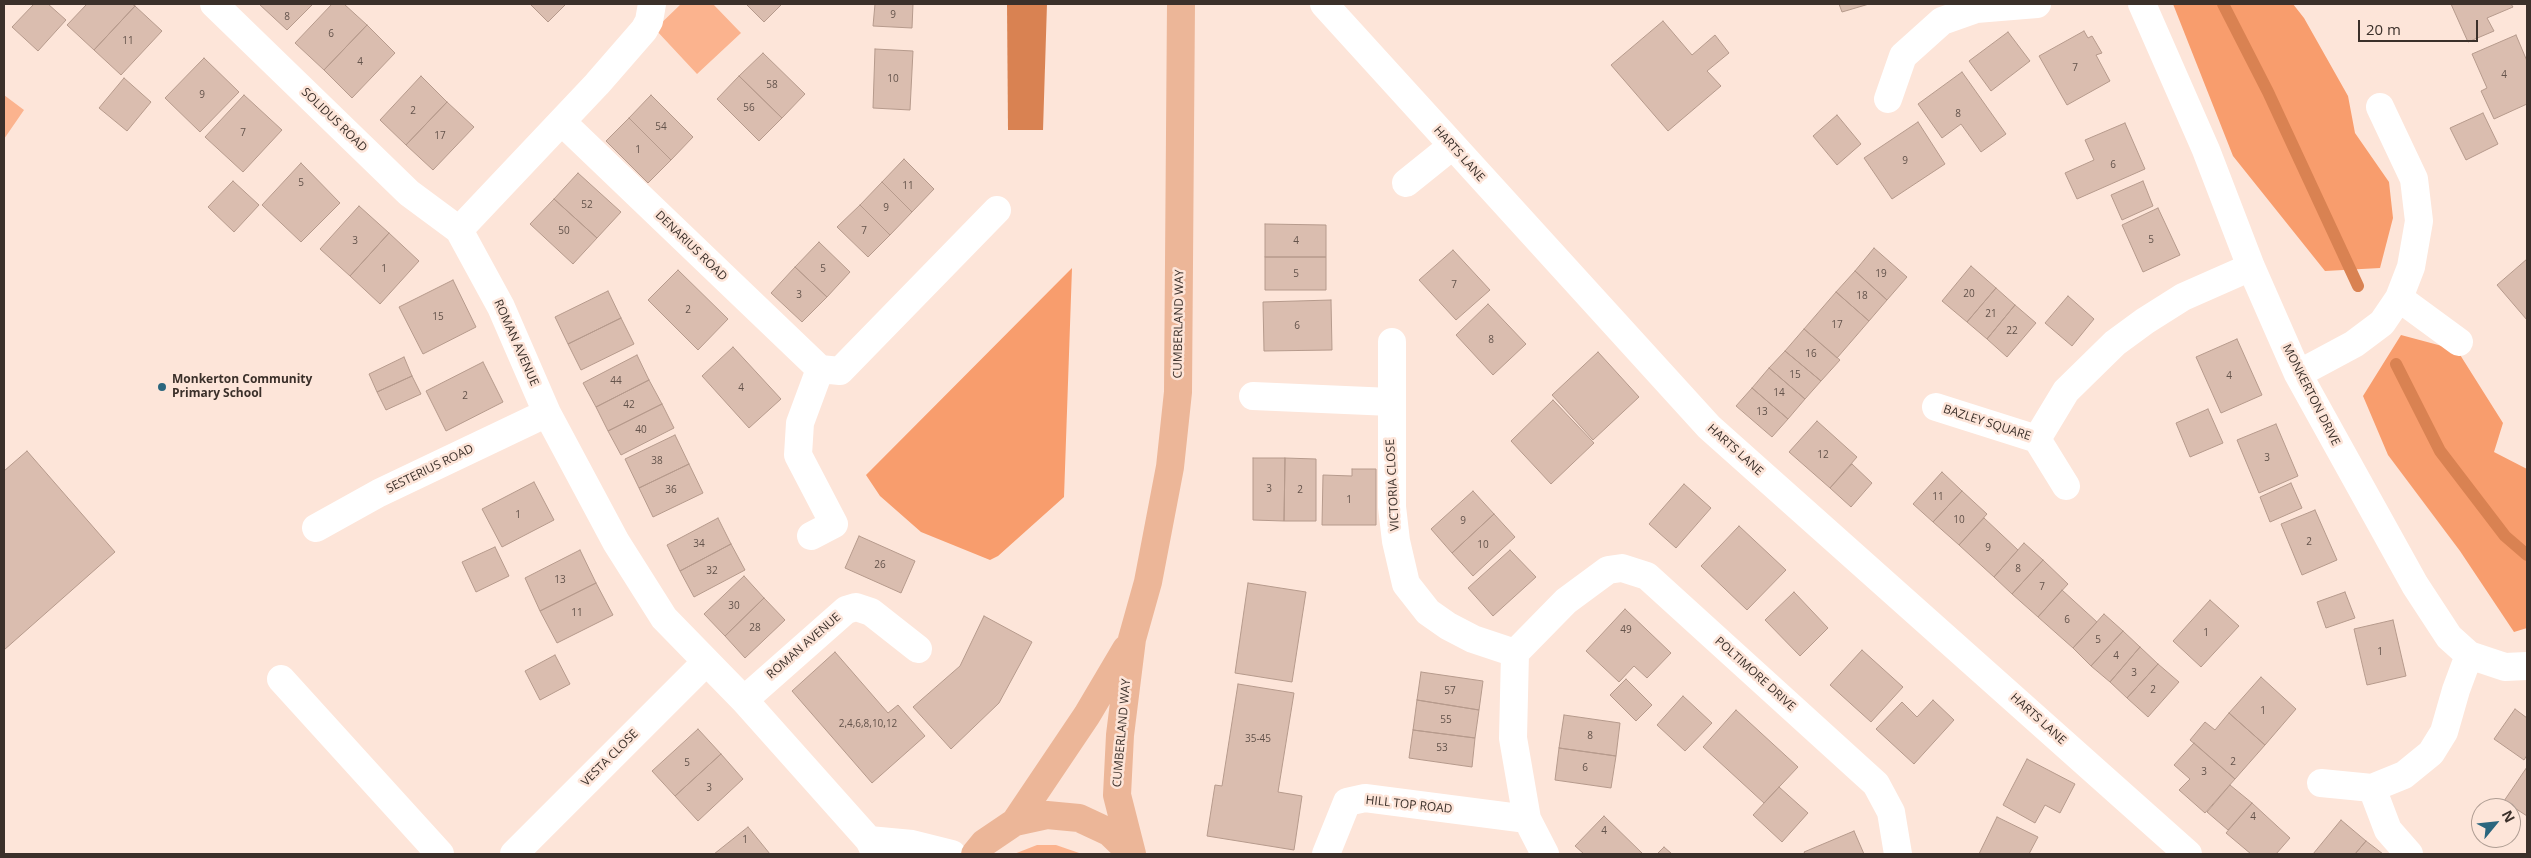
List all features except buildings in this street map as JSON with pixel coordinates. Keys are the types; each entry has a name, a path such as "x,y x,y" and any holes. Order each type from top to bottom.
{"main road":[{"name":"CUMBERLAND WAY","path":"1132,854 1117,795 1120,735 1132,639 1148,582 1168,476 1178,392 1181,4"},
{"name":"CUMBERLAND WAY","path":"1015,822 1087,715 1132,639"},
{"name":"CUMBERLAND WAY","path":"975,854 984,843 1015,822 1047,815 1079,818 1109,832 1132,854"}],"street":[{"name":"SOLIDUS ROAD","path":"214,4 409,193 459,230"},
{"path":"459,230 562,122 644,30 649,21 652,4"},
{"name":"HARTS LANE","path":"1324,4 1709,427 2188,854"},
{"path":"1888,99 1903,56 1942,22 1976,9 2037,4"},
{"name":"MONKERTON DRIVE","path":"2142,4 2206,150 2251,267 2298,374 2434,619 2449,637 2469,655 2505,667 2527,666"},
{"path":"2298,374 2354,344 2382,323 2399,298 2411,267 2419,221 2418,198 2414,179 2380,107"},
{"name":"DENARIUS ROAD","path":"562,122 820,369"},
{"path":"1406,182 1452,146"},
{"path":"811,536 834,524 798,455 800,422 820,369 840,371 997,210"},
{"name":"ROMAN AVENUE","path":"459,230 502,307 547,413 616,542 664,618 744,700 873,847 912,844 952,854"},
{"name":"BAZLEY SQUARE","path":"2037,439 2066,391 2115,343 2145,320 2183,298 2251,267"},
{"path":"2399,298 2459,342"},
{"name":"VICTORIA CLOSE","path":"1392,342 1392,507 1396,540 1406,584 1428,612 1448,626 1472,639 1515,653"},
{"path":"1252,396 1391,402"},
{"name":"BAZLEY SQUARE","path":"1936,407 2037,439 2066,486"},
{"name":"SESTERIUS ROAD","path":"316,528 379,493 547,413"},
{"name":"POLTIMORE DRIVE","path":"1515,653 1566,601 1608,570 1622,568 1648,576 1876,784 1891,812 1898,854"},
{"name":"ROMAN AVENUE","path":"744,700 846,610 856,608 871,612 918,649"},
{"path":"1515,653 1513,738 1527,819 1545,854"},
{"path":"2321,783 2372,788 2404,775 2431,753 2444,732 2456,690 2469,655"},
{"name":"VESTA CLOSE","path":"514,854 706,662"},
{"path":"281,679 440,854"},
{"path":"2372,788 2388,830 2409,854"},
{"name":"HILL TOP ROAD","path":"1326,854 1347,802 1365,798 1527,819"}],"shaded area":[{"path":"681,4 713,4 741,33 697,74 655,29"},
{"path":"1007,4 1047,4 1043,130 1008,130"},
{"path":"2173,4 2293,4 2304,18 2348,96 2355,133 2389,182 2393,218 2380,268 2325,271 2233,156"},
{"path":"4,95 24,110 4,139"},
{"path":"1072,268 1064,497 998,556 990,560 921,532 880,496 866,475"},
{"path":"2401,335 2457,350 2503,423 2494,452 2527,469 2527,628 2514,632 2460,551 2388,455 2363,396"},
{"path":"1037,845 1056,845 1082,854 1014,854"}],"waterway":[{"path":"2223,4 2268,92 2358,286"},
{"path":"2396,364 2440,451 2505,536 2527,555"}],"place":[{"name":"Monkerton Community Primary School","path":"162,387"}]}
